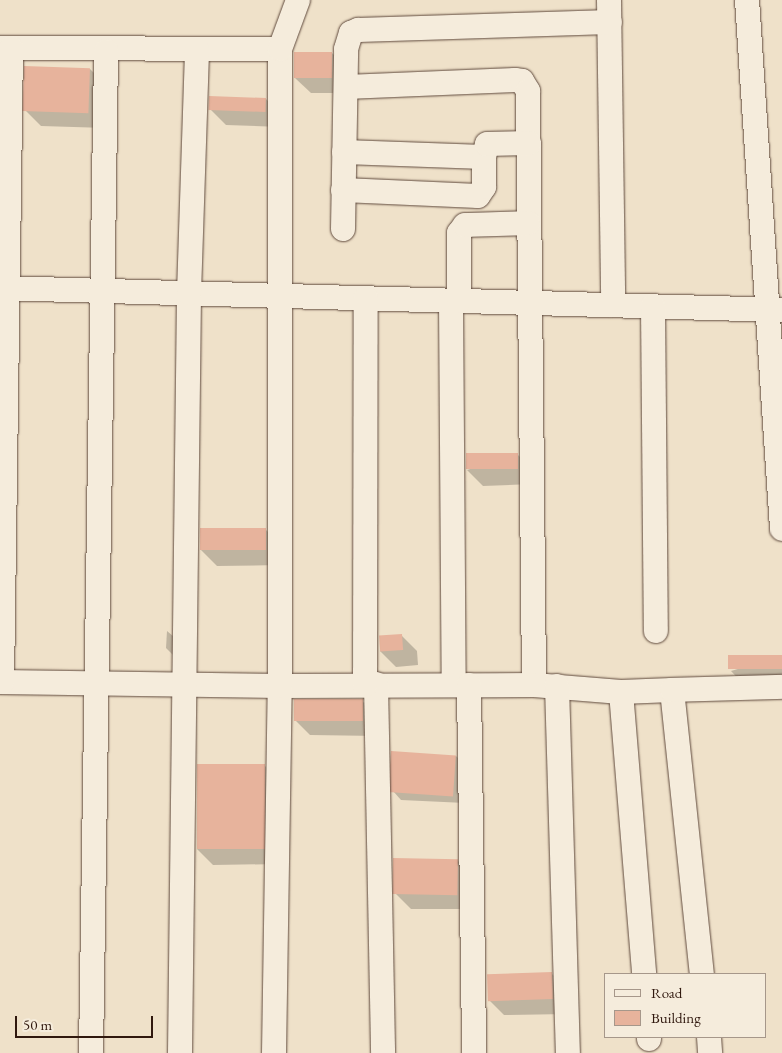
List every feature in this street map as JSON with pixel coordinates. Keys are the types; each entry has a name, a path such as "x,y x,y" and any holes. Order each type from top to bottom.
{"street":[{"path":"274,1053 280,686 280,49 298,0"},
{"path":"747,0 776,310 782,529"},
{"path":"343,229 346,49 351,34 358,30 482,25 610,11 613,306"},
{"path":"280,49 106,51 6,48 1,682 98,681 280,686 371,684 534,685 621,692 782,687"},
{"path":"180,1053 189,293 197,50"},
{"path":"91,1053 105,290 106,51"},
{"path":"346,87 522,82 528,91 529,302 534,452 534,685"},
{"path":"344,190 478,196 484,187 485,148 492,142 529,143"},
{"path":"344,152 484,156"},
{"path":"474,1053 461,685 455,300 459,233 465,225 528,223"},
{"path":"4,288 776,310"},
{"path":"366,298 371,684 382,1053"},
{"path":"653,306 656,631"},
{"path":"558,686 568,1053"},
{"path":"672,690 702,973"},
{"path":"621,692 644,973"},
{"path":"709,1038 710,1053"}],"building":[{"path":"294,52 332,52 332,78 294,78"},
{"path":"24,66 90,68 88,113 22,111"},
{"path":"209,96 266,98 265,112 209,110"},
{"path":"466,453 518,453 518,469 466,469"},
{"path":"200,528 266,528 266,550 200,550"},
{"path":"402,634 403,650 380,652 379,636"},
{"path":"728,655 782,655 782,669 728,669"},
{"path":"294,699 363,699 363,721 294,721"},
{"path":"391,751 456,756 453,796 388,792"},
{"path":"197,764 265,764 265,849 197,849"},
{"path":"393,858 458,859 457,895 392,894"},
{"path":"552,972 553,999 488,1001 487,974"}]}
